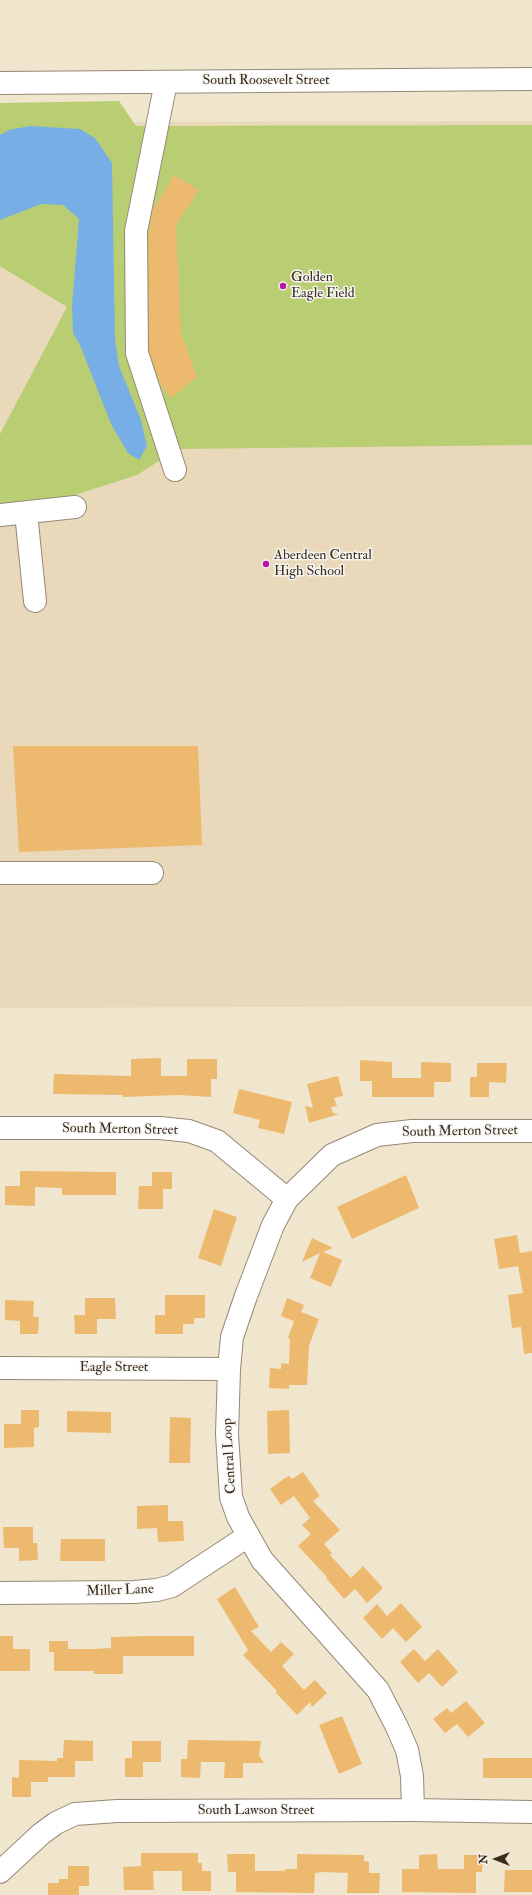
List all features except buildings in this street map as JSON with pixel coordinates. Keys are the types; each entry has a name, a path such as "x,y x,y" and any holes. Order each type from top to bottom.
{"street":[{"name":"South Roosevelt Street","path":"0,83 532,79"},
{"path":"166,82 136,232 137,353 175,470"},
{"path":"0,515 75,507"},
{"path":"26,513 34,601"},
{"path":"0,873 152,872"},
{"name":"South Merton Street","path":"0,1128 160,1128 189,1131 216,1141 287,1199 332,1155 377,1135 412,1131 532,1131"},
{"name":"Central Loop","path":"287,1199 274,1225 246,1296 232,1337 229,1369 227,1434 231,1497 238,1517 262,1560 280,1582 378,1690 397,1726 407,1750 412,1776 413,1810"},
{"name":"Eagle Street","path":"0,1368 229,1369"},
{"name":"Miller Lane","path":"0,1593 134,1592 157,1590 172,1586 248,1536"},
{"name":"South Lawson Street","path":"0,1872 41,1834 56,1823 75,1814 125,1811 413,1810 532,1812"}],"shaded area":[{"name":"Aberdeen Central High School","path":"532,121 532,1006 0,1008 0,122"}],"green space":[{"name":"Golden Eagle Field","path":"119,101 136,126 532,125 532,445 178,449 137,475 75,495 0,506 0,434 67,307 0,266 0,103"}],"water":[{"path":"30,126 80,129 95,138 112,163 115,339 119,366 141,420 147,446 139,460 128,453 111,424 80,345 73,333 72,306 79,219 63,205 41,204 0,220 0,135 9,130"}],"place":[{"name":"Golden Eagle Field","path":"283,286"},
{"name":"Aberdeen Central High School","path":"266,564"}]}
